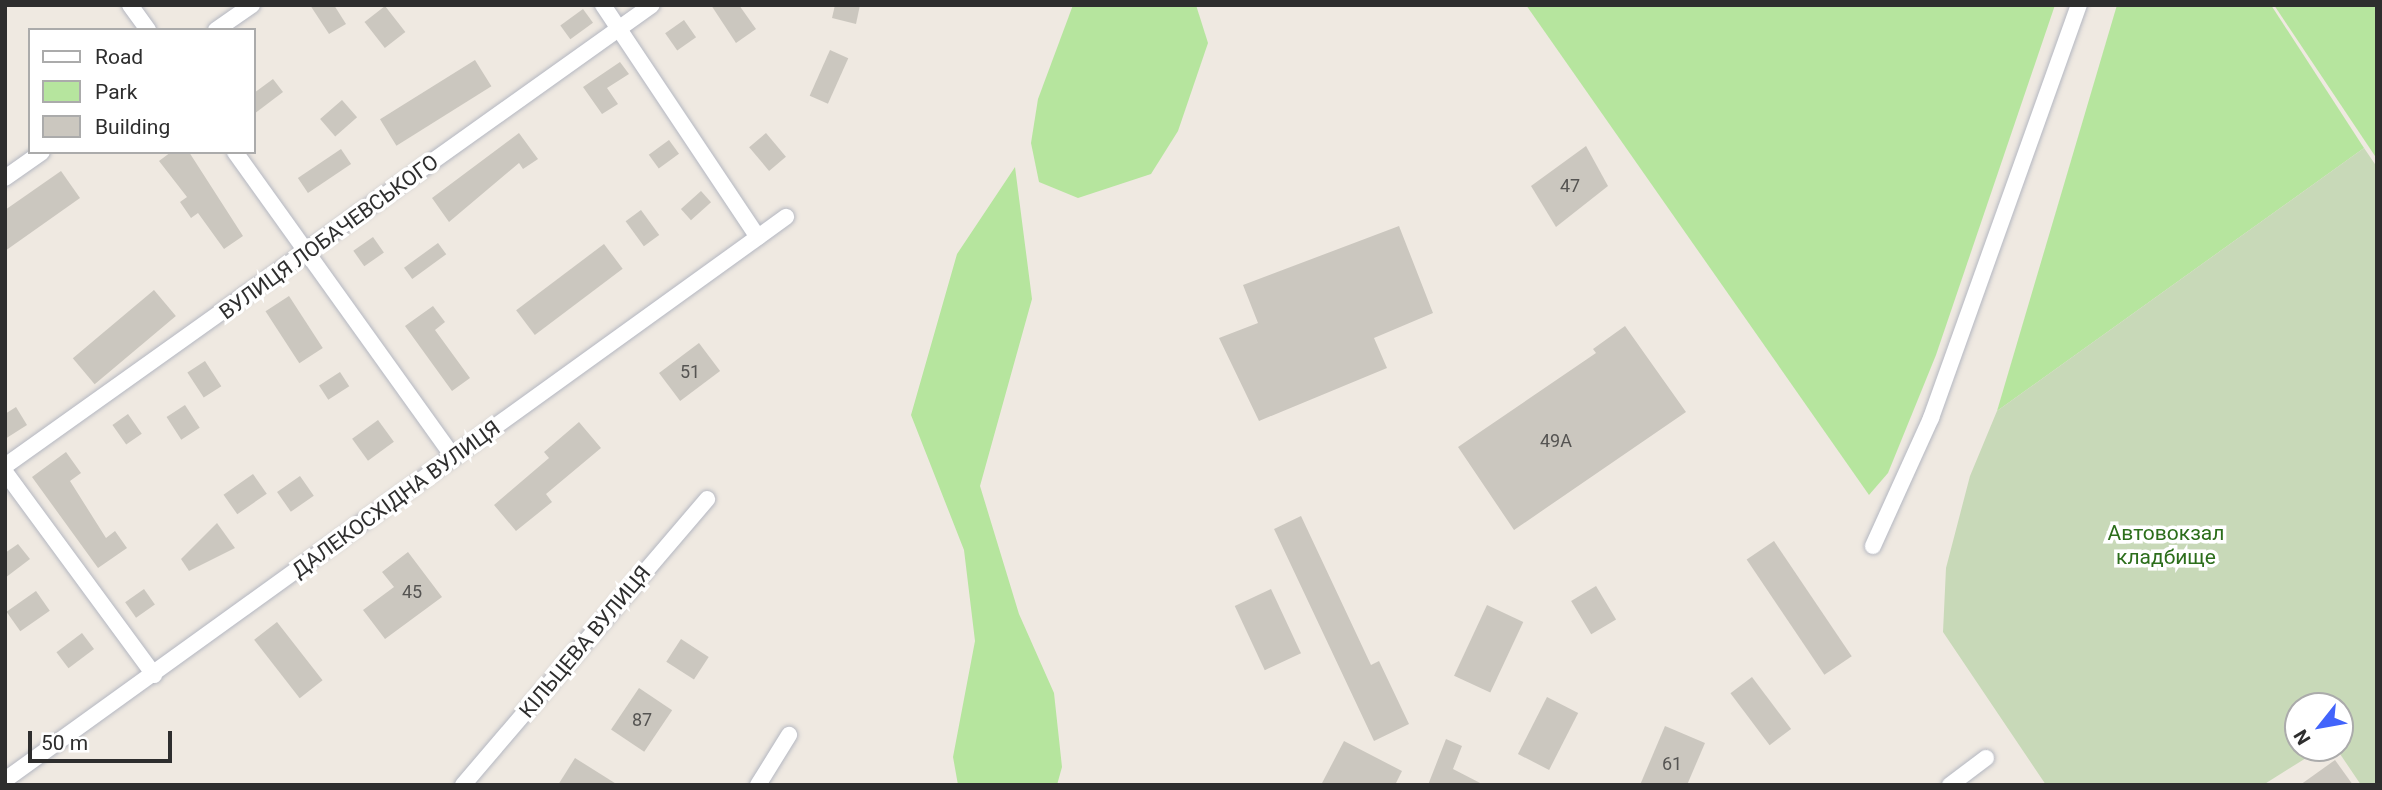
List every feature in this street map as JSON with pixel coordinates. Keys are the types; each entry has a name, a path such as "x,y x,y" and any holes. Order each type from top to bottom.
{"street":[{"path":"130,5 147,28"},
{"path":"219,28 252,5"},
{"path":"603,5 758,237"},
{"name":"ВУЛИЦЯ ЛОБАЧЕВСЬКОГО","path":"5,466 652,5"},
{"path":"1873,546 1931,418 2079,5"},
{"path":"5,178 39,154"},
{"path":"236,154 453,457"},
{"name":"ДАЛЕКОСХІДНА ВУЛИЦЯ","path":"5,780 155,675 786,218"},
{"path":"5,472 155,675"},
{"name":"КІЛЬЦЕВА ВУЛИЦЯ","path":"463,785 707,499"},
{"path":"758,785 789,735"},
{"path":"1950,785 1986,758"}],"green space":[{"path":"1073,5 1196,5 1208,43 1178,131 1151,174 1078,198 1039,182 1031,143 1038,99"},
{"path":"1526,5 2055,5 1936,355 1888,473 1869,495"},
{"path":"2117,5 2271,5 2364,148 1997,411"},
{"path":"2274,5 2377,5 2377,159"},
{"name":"Автовокзал кладбище","path":"2364,148 2377,167 2377,785 2361,785 2345,762 2354,762 2354,692 2284,692 2284,762 2300,762 2263,785 2046,785 1943,632 1946,568 1970,476 1997,411"},
{"path":"1015,167 1032,299 980,486 1019,614 1054,693 1062,767 1057,785 958,785 953,757 975,641 964,550 911,415 957,254"}],"building":[{"path":"310,5 334,5 346,24 329,34"},
{"path":"711,5 739,5 756,29 736,43"},
{"path":"835,5 860,5 856,24 832,18"},
{"path":"385,6 405,32 385,48 365,22"},
{"path":"583,9 593,23 570,39 560,25"},
{"path":"684,20 696,37 677,50 665,33"},
{"path":"830,50 848,58 828,104 810,96"},
{"path":"475,60 491,86 396,146 380,119"},
{"path":"620,62 629,74 607,88 618,104 602,114 583,87"},
{"path":"273,79 283,92 256,112 256,92"},
{"path":"342,100 357,117 335,136 320,119"},
{"path":"519,133 538,159 523,169 519,163 449,222 432,198"},
{"path":"766,133 786,157 769,171 749,147"},
{"path":"669,140 679,154 659,168 649,155"},
{"path":"1586,146 1608,186 1556,227 1531,186"},
{"path":"341,149 351,164 308,193 298,178"},
{"path":"168,154 190,154 243,236 224,249 198,213 191,218 180,202 187,197 159,161"},
{"path":"61,171 80,198 5,251 5,210"},
{"path":"701,191 711,202 691,220 681,209"},
{"path":"641,210 659,235 644,246 626,221"},
{"path":"1399,226 1433,313 1374,338 1387,368 1259,421 1219,338 1258,323 1243,285"},
{"path":"373,237 384,253 364,266 353,251"},
{"path":"438,243 446,254 412,279 404,268"},
{"path":"604,244 623,269 535,335 516,310"},
{"path":"154,290 176,316 95,384 73,358"},
{"path":"289,296 323,348 299,363 266,311"},
{"path":"433,306 445,322 435,330 470,378 452,391 405,326"},
{"path":"1625,326 1686,412 1514,530 1458,447 1596,353 1593,349"},
{"path":"699,343 720,371 680,401 659,373"},
{"path":"205,361 221,386 204,398 187,372"},
{"path":"340,372 349,386 328,400 319,386"},
{"path":"185,405 200,428 181,440 167,417"},
{"path":"16,407 27,425 5,439 5,414"},
{"path":"128,414 142,434 126,445 112,425"},
{"path":"378,420 394,442 368,461 352,439"},
{"path":"579,422 601,448 546,494 552,502 516,531 494,505 549,458 544,452"},
{"path":"66,452 81,473 70,481 106,538 115,531 127,548 98,568 32,477"},
{"path":"253,474 267,494 237,514 224,495"},
{"path":"300,476 314,496 291,512 277,492"},
{"path":"1301,516 1371,665 1379,661 1409,724 1374,741 1274,529"},
{"path":"217,523 235,548 189,571 181,559"},
{"path":"1774,541 1852,656 1824,675 1747,559"},
{"path":"18,544 30,559 5,578 5,553"},
{"path":"408,552 442,597 385,639 363,610 394,587 382,572"},
{"path":"1596,586 1616,619 1591,634 1571,601"},
{"path":"144,589 155,605 136,618 125,602"},
{"path":"1271,589 1301,653 1265,670 1235,606"},
{"path":"36,591 50,611 20,631 7,612"},
{"path":"1487,605 1523,622 1490,693 1454,676"},
{"path":"277,622 323,680 300,698 254,640"},
{"path":"82,633 94,649 68,668 56,652"},
{"path":"681,639 709,657 694,680 666,662"},
{"path":"1752,677 1791,729 1770,745 1730,693"},
{"path":"639,688 672,710 644,752 611,729"},
{"path":"1547,697 1578,713 1549,770 1518,754"},
{"path":"1665,726 1705,743 1687,785 1640,785"},
{"path":"1446,739 1462,746 1453,769 1484,785 1428,785"},
{"path":"1344,741 1402,771 1395,785 1321,785"},
{"path":"575,758 618,785 558,785"},
{"path":"2332,762 2336,762 2353,785 2300,785"}]}
